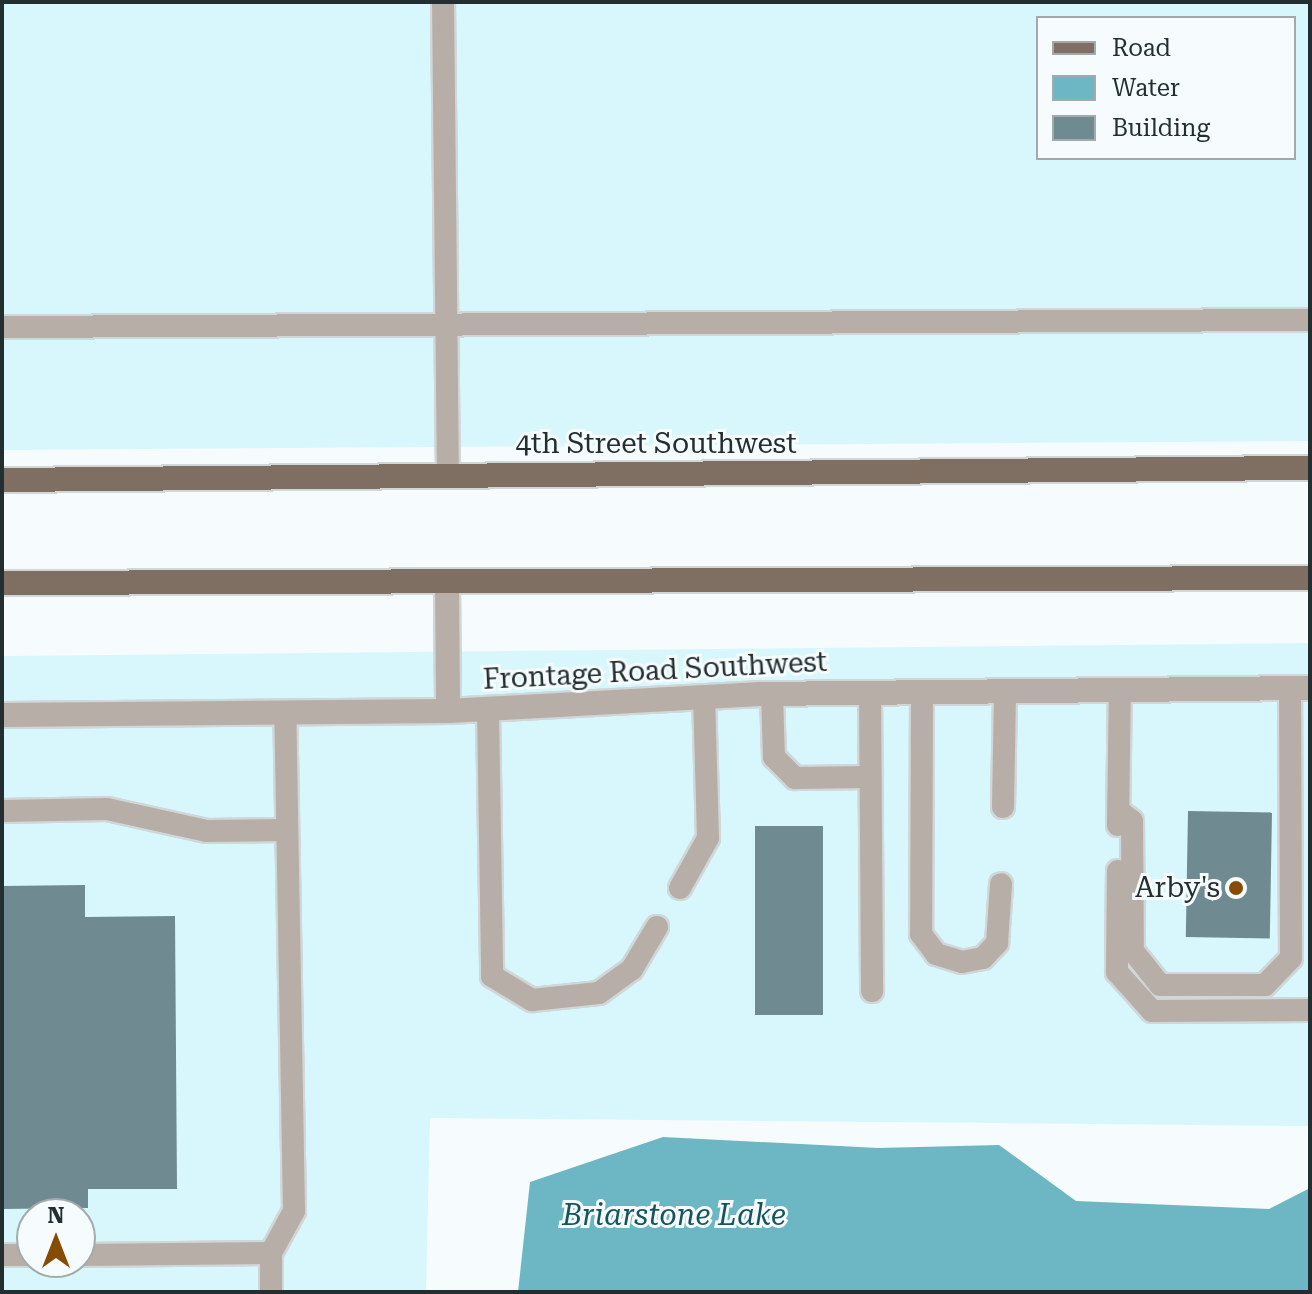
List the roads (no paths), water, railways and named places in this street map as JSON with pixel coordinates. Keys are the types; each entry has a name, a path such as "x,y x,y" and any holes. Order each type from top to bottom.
{"main road":[{"name":"4th Street Southwest","path":"2,480 1310,468"},
{"path":"2,583 447,585 1310,578"}],"street":[{"path":"447,585 448,711"},
{"name":"Frontage Road Southwest","path":"2,715 448,711 772,694 1300,688"}],"lane":[{"path":"443,2 448,476"},
{"path":"2,327 1310,320"},
{"path":"1119,811 1132,821 1133,951 1160,985 1265,985 1291,958 1300,765 1300,688"},
{"path":"1120,690 1117,972 1152,1011 1310,1010"},
{"path":"1003,807 1005,691"},
{"path":"870,692 872,991"},
{"path":"922,692 921,934 936,954 962,962 983,958 997,943 1001,884"},
{"path":"772,694 774,757 795,778 870,777"},
{"path":"680,888 708,838 704,697"},
{"path":"488,709 492,976 532,1000 599,993 632,969 657,927"},
{"path":"271,1292 271,1253 294,1211 285,712"},
{"path":"2,811 107,809 206,831 287,830"},
{"path":"96,1255 271,1253"}],"water":[{"name":"Briarstone Lake","path":"663,1137 878,1148 999,1145 1076,1201 1269,1209 1310,1188 1310,1292 518,1292 530,1182"}],"place":[{"name":"Arby's","path":"1236,888"}]}
